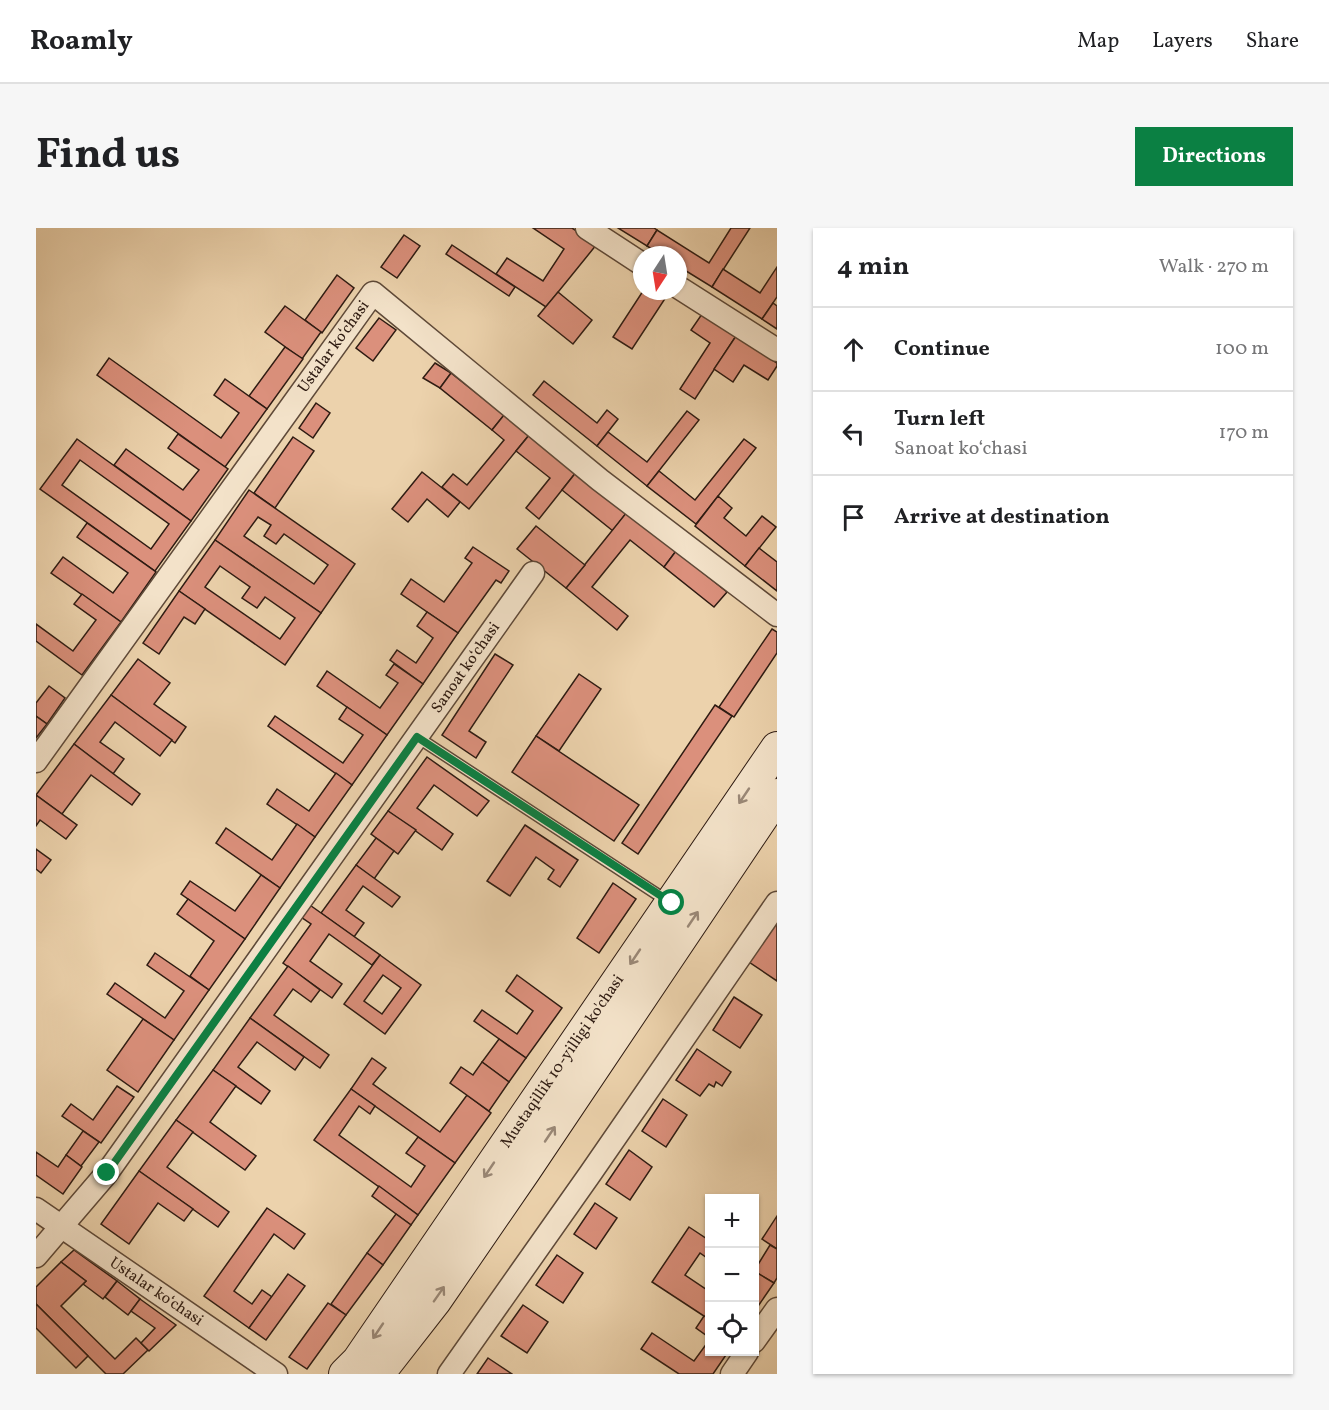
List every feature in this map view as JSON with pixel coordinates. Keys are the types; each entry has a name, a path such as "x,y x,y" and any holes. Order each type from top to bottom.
{"main road":[{"name":"Mustaqillik 10-yilligi ko'chasi","path":"345,1374 358,1361 777,748"},
{"name":"Mustaqillik 10-yilligi ko'chasi","path":"378,1374 435,1300 775,804"}],"street":[{"path":"587,228 633,258"},
{"name":"Ustalar koʻchasi","path":"36,761 373,293 600,480 777,615"},
{"path":"687,293 777,350"},
{"name":"Sanoat koʻchasi","path":"36,1256 107,1173 533,573"},
{"path":"449,1374 777,903"},
{"name":"Ustalar koʻchasi","path":"36,1209 276,1374"},
{"path":"759,1334 777,1309"},
{"path":"732,1374 744,1356"}],"lane":[{"path":"417,737 672,903"}],"building":[{"path":"533,228 572,228 597,244 546,307 496,274 507,258 543,281 564,249"},
{"path":"618,228 654,228 657,230 647,246"},
{"path":"731,228 750,228 712,287 687,272 687,249 709,263"},
{"path":"657,230 682,246 647,246"},
{"path":"404,235 420,246 397,278 381,267"},
{"path":"452,245 515,287 509,296 446,254"},
{"path":"777,267 777,297 762,319 712,287 723,269 760,293"},
{"path":"337,275 354,288 322,333 305,320"},
{"path":"558,292 592,320 573,344 538,316"},
{"path":"637,300 664,300 632,349 613,337"},
{"path":"773,303 777,306 777,329 762,319"},
{"path":"285,306 321,332 302,359 265,332"},
{"path":"702,314 736,336 695,399 680,389 710,343 691,330"},
{"path":"379,318 396,330 373,361 356,348"},
{"path":"736,336 777,363 768,380 744,365 733,382 714,369"},
{"path":"285,347 303,359 267,409 249,396"},
{"path":"109,358 221,438 239,413 214,395 225,379 267,409 225,467 97,375"},
{"path":"435,363 451,373 440,388 423,378"},
{"path":"451,373 504,415 492,430 440,388"},
{"path":"544,381 597,423 607,410 618,419 597,446 533,395"},
{"path":"316,403 330,413 313,438 299,428"},
{"path":"687,411 699,420 647,486 597,446 608,432 647,462"},
{"path":"504,415 529,435 469,509 442,487 453,474 467,485 504,440 492,430"},
{"path":"178,434 228,469 191,521 114,465 126,449 183,490 199,470 168,448"},
{"path":"530,434 577,471 539,519 526,508 550,478 516,451"},
{"path":"293,437 314,451 275,508 254,493"},
{"path":"77,439 191,521 155,571 40,489","holes":["80,460 169,524 151,549 62,485"]},
{"path":"744,439 756,448 696,524 647,486 659,471 695,500"},
{"path":"577,471 627,512 613,531 562,490"},
{"path":"422,472 460,502 448,517 427,499 408,522 392,509"},
{"path":"249,490 355,564 321,613 215,540","holes":["258,517 271,525 264,536 276,544 284,534 328,565 314,584 244,536"]},
{"path":"718,496 732,508 724,518 746,536 762,516 776,527 745,566 695,526"},
{"path":"627,512 676,551 664,567 630,540 592,587 628,616 617,630 566,588"},
{"path":"87,523 156,572 121,622 51,573 63,557 113,593 128,573 77,537"},
{"path":"536,526 585,565 566,588 517,549"},
{"path":"215,540 321,613 285,665 179,591","holes":["220,566 250,587 242,598 257,608 265,597 295,618 280,639 205,587"]},
{"path":"473,547 509,571 501,583 496,580 458,633 401,594 411,579 444,602 472,563 465,558"},
{"path":"759,548 777,562 777,591 745,566"},
{"path":"676,551 727,592 714,607 664,567"},
{"path":"179,591 205,609 195,624 184,617 159,654 143,643"},
{"path":"82,594 121,622 82,675 36,641 36,624 73,651 96,620 74,604"},
{"path":"427,612 458,633 423,684 390,660 397,650 416,663 433,638 417,626"},
{"path":"772,629 777,632 777,653 734,717 719,707"},
{"path":"495,654 513,665 469,731 486,742 476,758 442,735"},
{"path":"138,659 170,683 154,704 186,727 175,743 111,695"},
{"path":"394,664 423,684 387,735 317,686 327,671 380,708 398,683 386,675"},
{"path":"579,674 601,689 559,751 536,736"},
{"path":"49,686 65,698 47,724 36,716 36,703"},
{"path":"111,695 172,740 160,756 115,722 100,742 124,759 113,774 74,744"},
{"path":"715,705 732,716 638,854 622,843"},
{"path":"347,707 387,735 352,785 268,726 275,716 343,763 363,735 339,719"},
{"path":"36,716 47,724 36,738"},
{"path":"536,736 639,805 614,841 512,772"},
{"path":"74,744 140,794 132,805 91,775 62,814 36,795"},
{"path":"427,757 489,801 477,816 434,785 417,808 453,834 442,850 388,811"},
{"path":"336,773 352,785 315,837 267,804 277,789 309,811"},
{"path":"36,795 77,825 66,839 40,820 36,826"},
{"path":"388,811 416,830 398,854 371,834"},
{"path":"297,824 315,837 280,888 216,843 226,828 272,860"},
{"path":"525,825 578,860 560,887 548,879 554,870 536,857 510,896 487,881"},
{"path":"376,838 394,851 374,879 356,865"},
{"path":"36,849 51,860 41,873 36,869"},
{"path":"356,865 400,897 392,907 363,886 346,910 364,923 354,937 321,913"},
{"path":"261,875 280,888 245,939 181,894 190,881 235,911"},
{"path":"613,883 636,899 599,953 577,938"},
{"path":"188,899 245,939 209,990 190,976 214,941 177,914"},
{"path":"307,903 380,955 372,965 329,934 310,961 342,984 332,998 283,963 311,924 298,915"},
{"path":"777,915 777,981 746,960"},
{"path":"155,953 209,990 174,1040 107,994 115,983 165,1018 184,991 147,965"},
{"path":"380,955 421,985 385,1034 344,1004","holes":["383,975 401,988 382,1014 364,1001"]},
{"path":"288,966 320,990 311,1002 293,989 274,1015 329,1055 320,1068 250,1018"},
{"path":"517,975 562,1008 526,1058 474,1021 482,1010 517,1034 533,1011 506,991"},
{"path":"734,997 762,1015 740,1048 713,1030"},
{"path":"250,1018 304,1057 295,1070 257,1042 238,1067 270,1091 261,1104 213,1070"},
{"path":"143,1019 174,1040 138,1092 107,1070"},
{"path":"499,1039 526,1058 509,1082 482,1062"},
{"path":"697,1049 731,1072 722,1086 716,1082 714,1087 709,1084 700,1096 676,1080"},
{"path":"372,1058 386,1068 373,1084 440,1132 467,1095 491,1113 455,1163 351,1089"},
{"path":"482,1062 509,1082 489,1111 450,1083 461,1067 473,1075"},
{"path":"213,1070 236,1086 210,1122 256,1156 245,1170 176,1120"},
{"path":"117,1086 134,1097 101,1143 62,1116 71,1104 93,1120"},
{"path":"351,1089 375,1106 370,1114 359,1106 339,1135 411,1187 425,1166 406,1153 418,1137 455,1163 418,1215 314,1140"},
{"path":"663,1099 687,1115 666,1147 642,1131"},
{"path":"176,1120 193,1132 167,1167 229,1212 218,1227 139,1171"},
{"path":"83,1131 99,1142 81,1166 66,1155"},
{"path":"629,1150 652,1167 630,1200 606,1184"},
{"path":"36,1152 58,1167 66,1155 82,1167 63,1194 36,1175"},
{"path":"139,1171 193,1209 184,1221 158,1203 129,1244 101,1224"},
{"path":"379,1186 418,1215 411,1225 372,1196"},
{"path":"595,1203 617,1218 596,1249 574,1234"},
{"path":"267,1208 305,1234 294,1249 274,1234 234,1291 252,1304 262,1290 272,1297 249,1328 204,1296"},
{"path":"396,1214 411,1225 383,1265 367,1253"},
{"path":"777,1216 777,1249 762,1239"},
{"path":"689,1227 705,1238 705,1256 700,1253 685,1275 705,1289 705,1317 652,1282"},
{"path":"770,1245 777,1249 777,1278 774,1283 759,1274 759,1263"},
{"path":"74,1250 117,1281 103,1299 83,1284 86,1281 61,1262"},
{"path":"367,1253 383,1265 346,1315 331,1304"},
{"path":"557,1255 583,1273 563,1303 536,1285"},
{"path":"61,1262 86,1281 61,1306 115,1359 136,1338 148,1350 123,1374 106,1374 36,1304 36,1287"},
{"path":"288,1274 305,1286 266,1340 249,1328"},
{"path":"759,1274 774,1283 759,1305"},
{"path":"117,1281 140,1299 128,1315 105,1297"},
{"path":"140,1299 176,1325 149,1351 141,1343 155,1328 131,1311"},
{"path":"328,1303 346,1315 307,1369 289,1357"},
{"path":"36,1304 88,1356 76,1368 36,1328"},
{"path":"523,1305 548,1322 527,1353 501,1336"},
{"path":"704,1316 705,1317 705,1334 696,1328"},
{"path":"652,1333 694,1361 705,1346 705,1356 725,1356 713,1374 679,1374 641,1349"},
{"path":"488,1358 512,1374 477,1374"}],"route":[{"path":"107,1173 417,737 672,903"}]}
